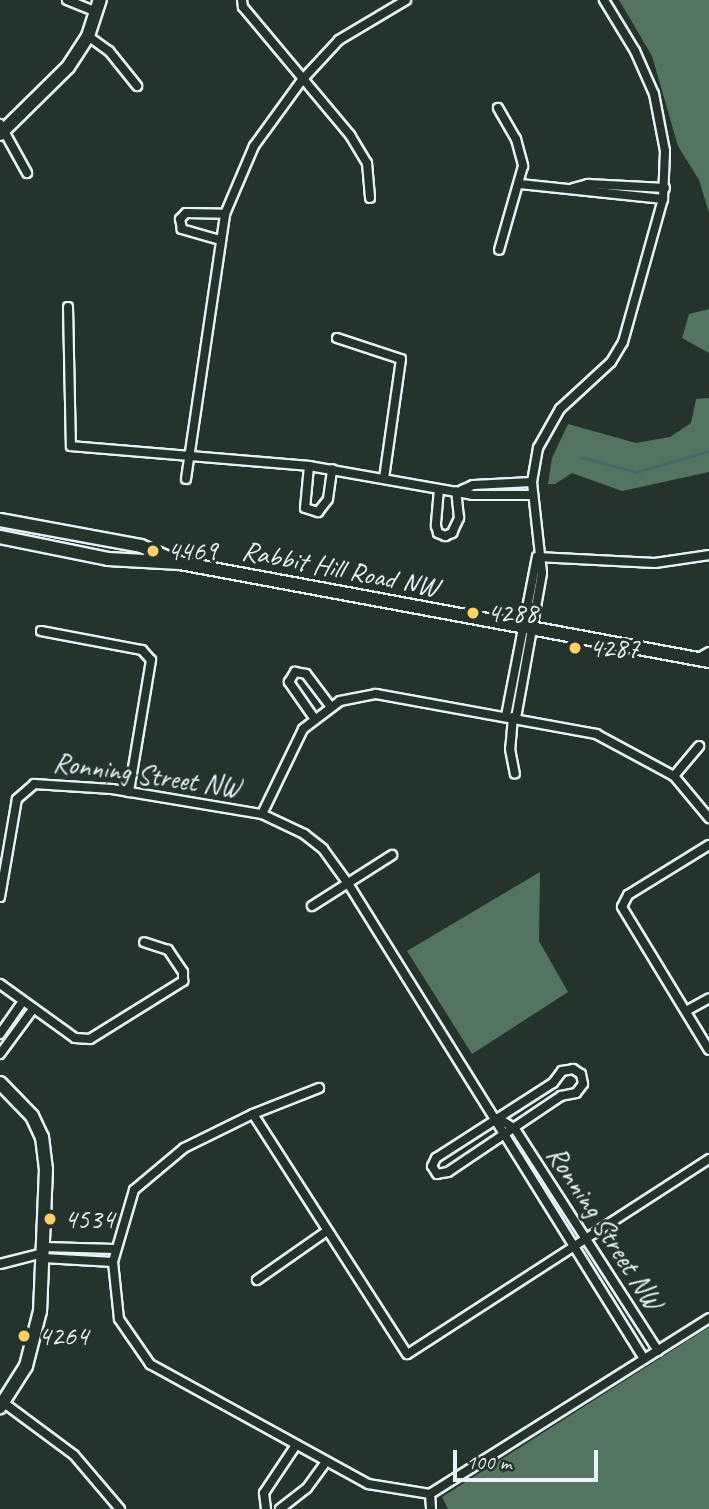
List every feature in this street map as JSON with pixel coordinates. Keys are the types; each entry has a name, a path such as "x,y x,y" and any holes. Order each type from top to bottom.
{"street":[{"path":"27,173 1,129 39,100 88,36 98,6 67,0"},
{"path":"242,0 243,7 350,135 366,163 370,198"},
{"path":"186,479 225,214 254,146 302,80 339,40 406,0"},
{"path":"515,774 510,749 512,717 526,630 542,573 537,557 532,482 538,448 555,416 611,362 623,342 665,188 665,151 654,94 635,51 604,0"},
{"path":"88,36 109,51 137,86"},
{"path":"498,108 519,147 520,184 499,250"},
{"path":"520,184 573,188 589,194 663,199"},
{"path":"573,188 589,184 665,188"},
{"path":"220,240 182,229 180,219 186,213 225,214"},
{"path":"68,307 71,446 309,466 439,489 459,490 473,495 533,495"},
{"path":"337,338 401,359 384,479"},
{"path":"309,466 305,508 318,512 328,499 332,469"},
{"path":"459,490 473,485 532,482"},
{"path":"439,489 436,526 438,533 445,536 453,533 459,519 459,490"},
{"name":"Rabbit Hill Road NW","path":"0,520 141,546 180,563"},
{"name":"Rabbit Hill Road NW","path":"0,537 108,559 180,563 526,630 703,660 709,652"},
{"path":"537,557 655,564 709,555"},
{"path":"41,631 142,650 148,656 151,669 129,792"},
{"path":"314,718 289,682 295,673 306,674 330,706"},
{"path":"262,814 291,746 314,718 330,706 376,694 596,734 674,776 709,818"},
{"path":"674,776 699,746"},
{"name":"Ronning Street NW","path":"0,897 18,799 28,785 129,792 262,814 314,841 349,885 498,1118 504,1136 644,1359"},
{"path":"709,845 622,902 628,919 709,1050"},
{"path":"312,906 349,885 392,855"},
{"path":"0,984 75,1038 85,1040 176,989 183,972 172,954 144,942"},
{"path":"686,1011 709,998"},
{"path":"0,1034 23,1001"},
{"path":"0,1054 33,1009"},
{"name":"Ronning Street NW","path":"573,1069 581,1074 583,1084 576,1093 561,1096 515,1129 448,1172 437,1174 432,1166 436,1158 554,1083 562,1071 573,1069"},
{"path":"0,1083 24,1104 42,1136 46,1169 43,1253 33,1346 2,1405 74,1455 120,1509"},
{"path":"319,1088 253,1114 184,1148 134,1190 113,1262 119,1319 150,1364 325,1463 377,1487 430,1494 709,1318"},
{"path":"253,1114 407,1354 709,1159"},
{"name":"Ronning Street NW","path":"498,1118 515,1129 657,1351"},
{"path":"257,1280 327,1231"},
{"path":"0,1264 43,1253 115,1249"},
{"path":"43,1253 113,1262"},
{"path":"266,1509 264,1493 296,1445"},
{"path":"280,1509 307,1488 325,1463"},
{"path":"430,1494 432,1509"}],"green space":[{"path":"619,0 709,0 709,213 699,180 678,146 652,56"},
{"path":"709,309 709,353 682,338 689,314"},
{"path":"709,398 709,472 622,491 572,473 555,484 548,484 552,458 568,424 636,443 670,437 691,423 696,399"},
{"path":"540,872 539,941 568,992 472,1054 407,951"},
{"path":"709,1327 709,1509 448,1509 442,1497"}],"waterway":[{"path":"581,457 636,472 709,451"}],"place":[{"name":"4469","path":"153,551"},
{"name":"4288","path":"473,613"},
{"name":"4287","path":"575,648"},
{"name":"4534","path":"50,1219"},
{"name":"4264","path":"24,1336"}]}
